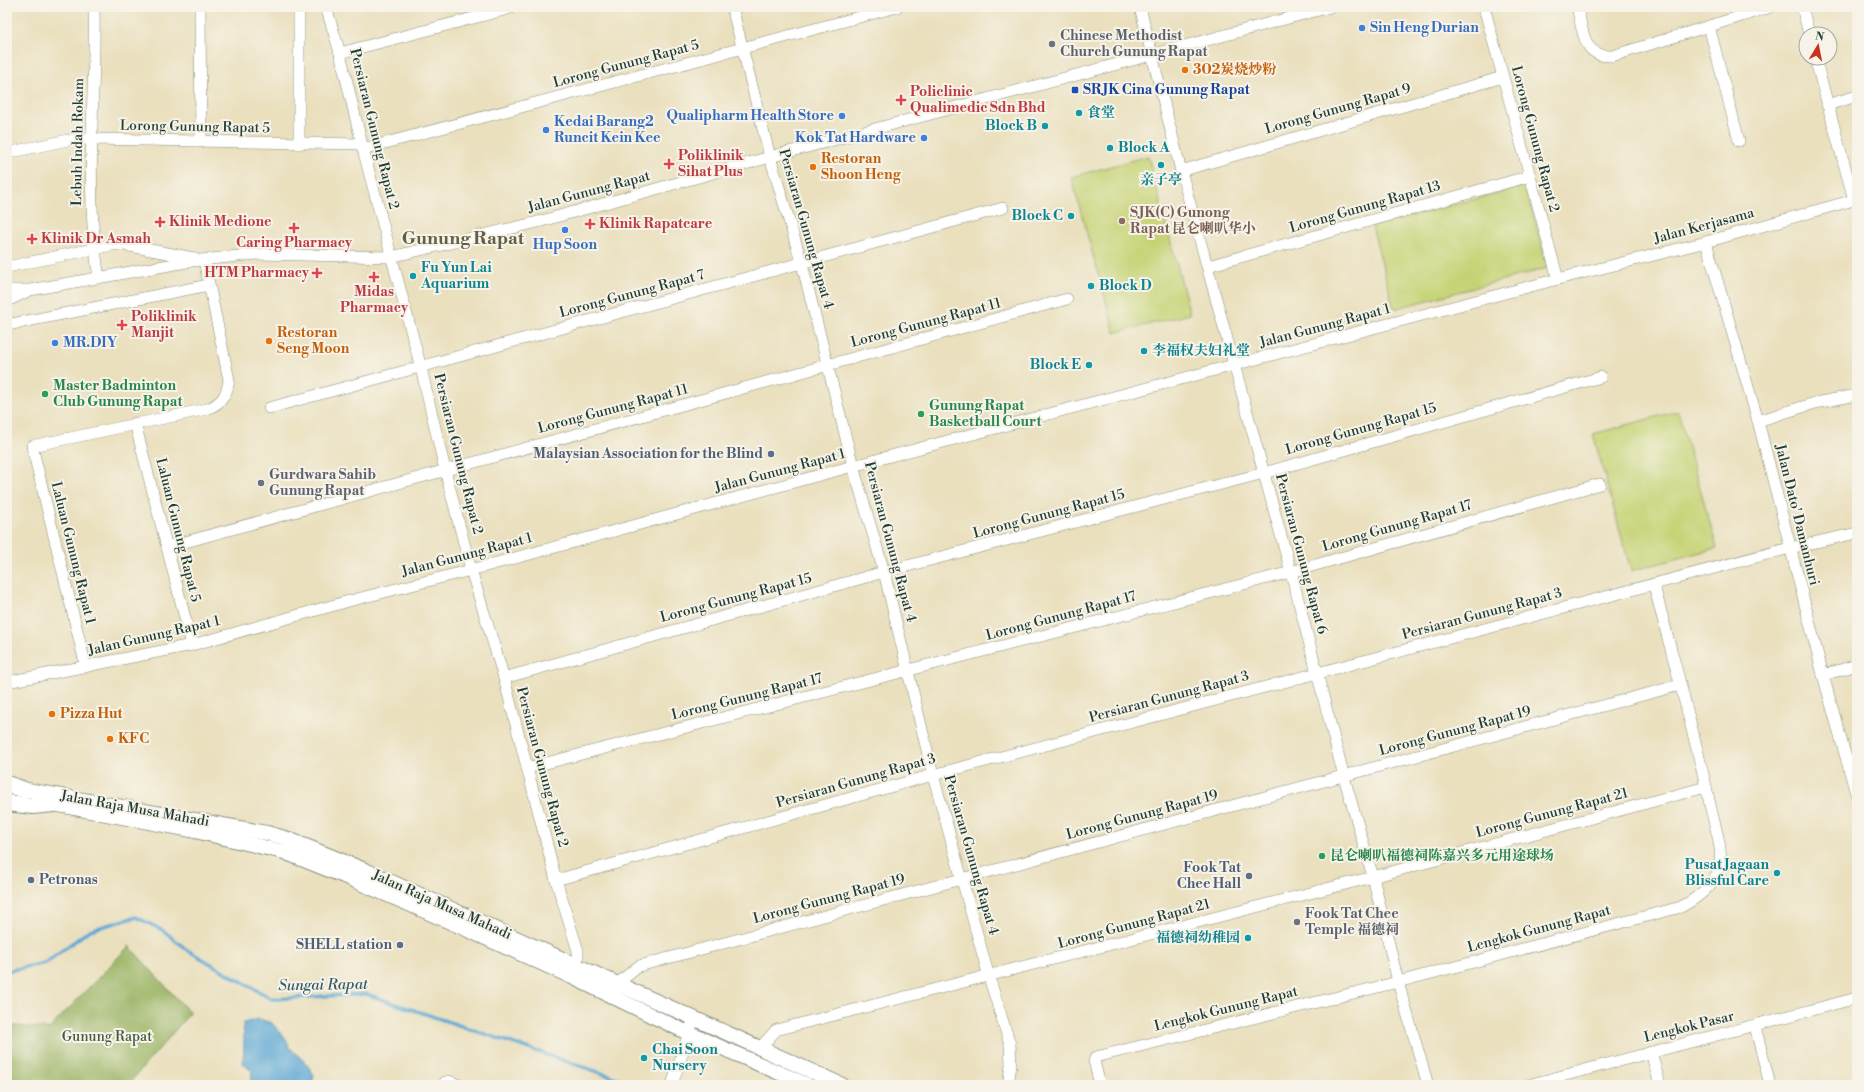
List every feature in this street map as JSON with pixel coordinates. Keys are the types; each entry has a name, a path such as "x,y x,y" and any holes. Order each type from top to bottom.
{"highway":[{"path":"7,803 33,806 52,804"}],"main road":[{"name":"Jalan Raja Musa Mahadi","path":"12,786 260,832 288,839 367,871 574,971 688,1033 807,1085"},
{"name":"Jalan Raja Musa Mahadi","path":"7,796 192,830 284,852 574,971 617,984 842,1085"}],"street":[{"name":"Lebuh Indah Rokam","path":"94,7 95,46 91,139 94,248 99,278"},
{"path":"200,7 201,142"},
{"path":"299,7 299,144"},
{"name":"Persiaran Gunung Rapat 2","path":"326,7 340,53 390,257 421,368 445,470 471,570 504,678 556,880 578,952 574,971"},
{"path":"340,53 515,7"},
{"name":"Persiaran Gunung Rapat 4","path":"732,7 770,157 802,264 854,466 884,572 933,774 989,977 1010,1044 1011,1065 1008,1085"},
{"name":"Lorong Gunung Rapat 5","path":"7,153 68,140 91,139 363,147 897,7"},
{"name":"Persiaran Gunung Rapat 6","path":"1140,7 1181,171 1291,572 1344,777 1373,877 1398,982 1428,1085"},
{"name":"Jalan Gunung Rapat","path":"7,290 30,290 204,260 257,254 390,257 538,222 770,157 1330,7"},
{"name":"Lorong Gunung Rapat 2","path":"1484,7 1558,279"},
{"path":"1577,7 1586,44 1596,55 1604,57 1612,56 1771,7"},
{"path":"1802,7 1807,26"},
{"path":"1709,26 1739,141"},
{"path":"1817,66 1827,105 1856,199"},
{"name":"Lorong Gunung Rapat 9","path":"1181,171 1503,77"},
{"path":"1827,105 1857,96"},
{"name":"Lorong Gunung Rapat 13","path":"1208,266 1530,176"},
{"name":"Jalan Kerjasama","path":"1558,279 1706,242 1856,199"},
{"name":"Lorong Gunung Rapat 7","path":"268,408 421,368 1003,208"},
{"name":"Jalan Dato' Damanhuri","path":"1706,242 1758,421 1823,675 1857,797"},
{"path":"7,268 94,248 124,245 204,260 229,380 228,390 224,399 216,405 135,423"},
{"name":"Jalan Gunung Rapat 1","path":"7,682 86,667 192,644 1558,279"},
{"path":"7,325 210,284"},
{"name":"Jalan Gunung Rapat","path":"7,301 30,290"},
{"name":"Lorong Gunung Rapat 11","path":"167,547 1067,299"},
{"name":"Lorong Gunung Rapat 15","path":"504,678 884,572 1264,473 1601,377"},
{"path":"1758,421 1815,403 1857,395"},
{"name":"Laluan Gunung Rapat 1","path":"86,667 32,446 135,423"},
{"name":"Laluan Gunung Rapat 5","path":"135,423 192,644"},
{"name":"Lorong Gunung Rapat 17","path":"527,768 1291,572 1600,484"},
{"name":"Persiaran Gunung Rapat 3","path":"556,880 933,774 1790,548 1857,533"},
{"name":"Lengkok Gunung Rapat","path":"1100,1085 1094,1061 1096,1057 1398,982 1681,907 1695,900 1707,887 1719,869 1721,852 1706,787 1654,585"},
{"path":"1823,675 1857,665"},
{"name":"Lorong Gunung Rapat 19","path":"617,984 639,966 1344,777 1680,685"},
{"name":"Lorong Gunung Rapat 21","path":"761,1048 776,1030 989,977 1373,877 1706,787"},
{"name":"Lengkok Pasar","path":"1528,1085 1545,1083 1651,1052 1755,1026 1857,998"},
{"path":"672,1084 694,1018"},
{"path":"1755,1026 1770,1085"},
{"path":"1651,1052 1660,1085"},
{"path":"444,1085 445,1082 449,1081 459,1085"}],"green space":[{"path":"1148,156 1190,314 1115,333 1071,177"},
{"path":"1525,186 1548,268 1394,309 1372,226"},
{"path":"1678,411 1717,548 1631,571 1593,434"},
{"name":"Gunung Rapat","path":"129,946 190,1013 128,1085 7,1085 7,1025 49,1029"}],"water":[{"path":"259,1019 272,1023 287,1040 289,1047 306,1063 314,1075 312,1085 251,1085 252,1071 243,1064 243,1023"}],"waterway":[{"name":"Sungai Rapat","path":"7,971 45,963 90,930 136,917 164,931 187,950 272,999 366,994 637,1085"}],"place":[{"name":"Sin Heng Durian","path":"1362,28"},
{"name":"Chinese Methodist Church Gunung Rapat","path":"1052,44"},
{"name":"302炭烧炒粉","path":"1185,70"},
{"name":"SRJK Cina Gunung Rapat","path":"1075,90"},
{"name":"Policlinic Qualimedic Sdn Bhd","path":"901,100"},
{"name":"食堂","path":"1079,113"},
{"name":"Qualipharm Health Store","path":"842,116"},
{"name":"Block B","path":"1045,126"},
{"name":"Kedai Barang2 Runcit Kein Kee","path":"546,130"},
{"name":"Kok Tat Hardware","path":"924,138"},
{"name":"Block A","path":"1110,148"},
{"name":"Poliklinik Sihat Plus","path":"669,164"},
{"name":"亲子亭","path":"1161,165"},
{"name":"Restoran Shoon Heng","path":"813,167"},
{"name":"Block C","path":"1071,216"},
{"name":"SJK(C) Gunong Rapat 昆仑喇叭华小","path":"1122,221"},
{"name":"Klinik Medione","path":"160,222"},
{"name":"Klinik Rapatcare","path":"590,224"},
{"name":"Caring Pharmacy","path":"294,228"},
{"name":"Hup Soon","path":"565,230"},
{"name":"Klinik Dr Asmah","path":"32,239"},
{"name":"HTM Pharmacy","path":"317,273"},
{"name":"Fu Yun Lai Aquarium","path":"413,276"},
{"name":"Midas Pharmacy","path":"374,277"},
{"name":"Block D","path":"1091,286"},
{"name":"Poliklinik Manjit","path":"122,325"},
{"name":"Restoran Seng Moon","path":"269,341"},
{"name":"MR.DIY","path":"55,343"},
{"name":"李福权夫妇礼堂","path":"1144,351"},
{"name":"Block E","path":"1089,365"},
{"name":"Master Badminton Club Gunung Rapat","path":"45,394"},
{"name":"Gunung Rapat Basketball Court","path":"921,414"},
{"name":"Malaysian Association for the Blind","path":"771,454"},
{"name":"Gurdwara Sahib Gunung Rapat","path":"261,483"},
{"name":"Pizza Hut","path":"52,714"},
{"name":"KFC","path":"110,739"},
{"name":"昆仑喇叭福德祠陈嘉兴多元用途球场","path":"1322,856"},
{"name":"Pusat Jagaan Blissful Care","path":"1777,873"},
{"name":"Fook Tat Chee Hall","path":"1249,876"},
{"name":"Petronas","path":"31,880"},
{"name":"Fook Tat Chee Temple 福德祠","path":"1297,922"},
{"name":"福德祠幼稚园","path":"1248,938"},
{"name":"SHELL station","path":"400,945"},
{"name":"Chai Soon Nursery","path":"644,1058"}],"district":[{"name":"Gunung Rapat","path":"463,238"}]}
